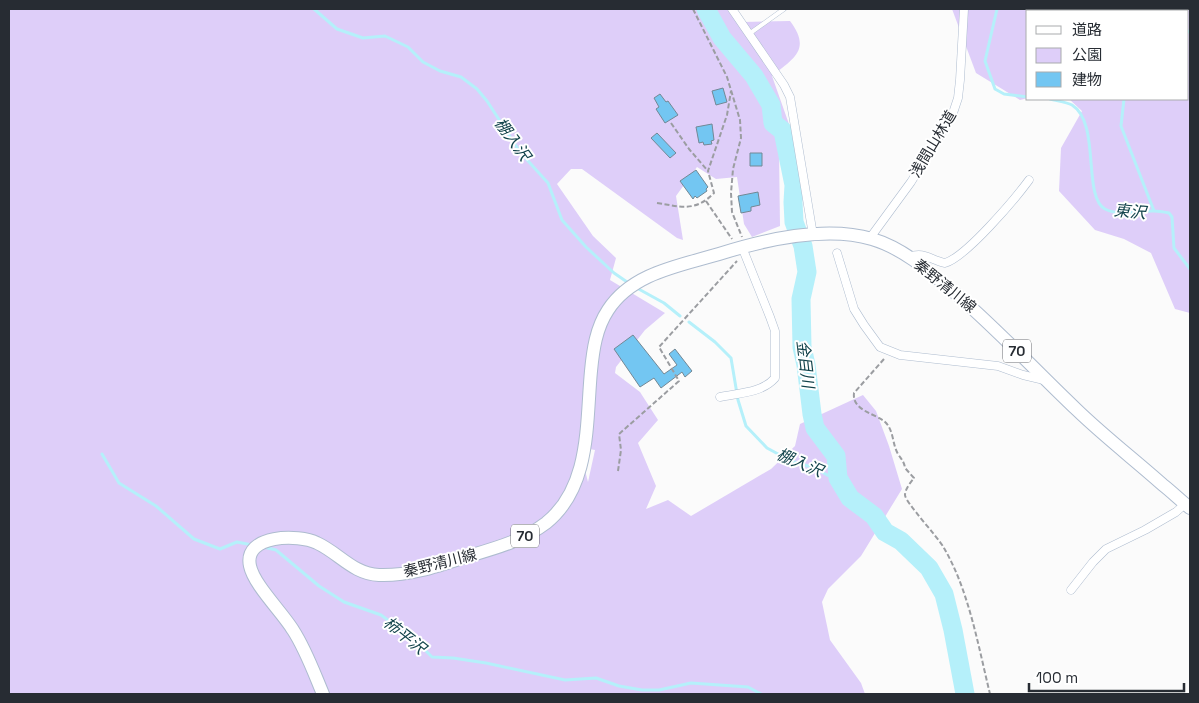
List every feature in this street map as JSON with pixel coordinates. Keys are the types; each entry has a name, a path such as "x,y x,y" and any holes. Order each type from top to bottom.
{"main road":[{"name":"秦野清川線","path":"323,694 296,635 250,570 250,553 254,548 262,542 284,538 303,539 317,543 358,570 375,575 419,571 514,543 533,532 560,509 577,480 582,460 595,341 607,311 625,290 661,271 742,247 783,238 833,234 870,238 890,246 909,257 931,272 989,323 1078,411 1188,506"}],"street":[{"path":"732,9 784,85 790,97 809,235"},
{"name":"浅間山林道","path":"870,238 910,182 952,116 958,98 964,9"},
{"path":"909,257 922,254 945,263 957,257 1003,211 1029,180"},
{"path":"720,397 753,391 769,385 776,378 774,331 742,247"},
{"path":"836,253 854,309 880,347 900,355 998,366 1048,381"},
{"path":"1071,590 1106,549 1188,506"}],"lane":[{"path":"749,34 784,9"}],"path":[{"path":"618,471 621,450 619,434 680,381 659,347 743,255 732,212 731,192 733,169 741,138 740,120 728,77 693,9"},
{"path":"708,171 728,115 731,89"},
{"path":"657,203 691,208 706,201 714,193 708,171 689,149 671,123"},
{"path":"706,201 742,247"},
{"path":"891,352 854,393 854,398 857,404 866,411 885,422 892,434 898,455 905,464 905,468 914,478 905,496 906,500 937,536 952,562 965,597 990,694"}],"green space":[{"path":"9,9 733,9 743,22 790,21 796,31 800,47 793,59 772,76 790,127 779,149 780,226 752,237 744,224 737,177 716,179 697,167 676,196 683,240 677,238 582,169 571,169 557,184 593,236 616,258 610,280 665,313 645,330 616,367 615,373 640,392 658,420 638,443 656,486 646,509 668,500 691,516 771,469 795,446 800,424 863,395 876,411 902,489 861,556 828,589 822,602 830,640 861,683 865,694 9,694","holes":["579,447 595,450 588,482"]},
{"path":"952,9 1190,9 1190,313 1175,309 1151,253 1124,239 1095,230 1059,191 1061,148 1082,111 1070,100 1189,100 1189,10 1026,10 1026,98 1020,100 976,73"}],"building":[{"path":"723,88 727,102 716,105 712,91"},
{"path":"660,94 666,102 668,101 678,115 665,123 656,109 659,107 654,98"},
{"path":"712,124 714,140 711,141 712,144 704,145 703,142 699,143 696,127"},
{"path":"657,133 676,153 670,158 651,138"},
{"path":"750,153 762,153 762,166 750,166"},
{"path":"696,170 708,187 707,191 697,198 695,196 693,199 680,181"},
{"path":"758,192 760,205 751,207 751,211 741,213 738,196"},
{"path":"633,335 664,374 677,365 669,354 675,349 692,371 685,377 682,372 661,388 654,378 640,387 614,349"}],"waterway":[{"name":"棚入沢","path":"314,9 337,29 363,38 385,36 408,47 423,62 440,71 461,77 477,89 520,152 548,183 562,220 586,247 614,273 630,284"},
{"name":"金目川","path":"706,9 722,38 754,76 771,105 773,123 783,131 794,185 794,222 803,246 807,272 801,299 802,347 815,428 836,456 838,478 850,498 874,516 885,532 901,541 929,568 944,594 965,694"},
{"name":"東沢","path":"997,9 985,61 995,89 1004,94 1026,97"},
{"name":"東沢","path":"1055,100 1072,105 1081,114 1089,142 1094,190 1098,202 1105,209 1117,213 1148,211 1169,213 1172,217 1174,248 1190,269"},
{"path":"1124,100 1121,126 1154,211"},
{"name":"棚入沢","path":"635,287 664,303 680,316"},
{"name":"棚入沢","path":"689,322 715,342 731,358 738,400 746,426 767,448 791,461 815,468 827,475 838,478"},
{"name":"柿平沢","path":"102,454 119,483 156,506 194,539 220,549 237,542 252,545"},
{"name":"柿平沢","path":"263,547 276,550 319,586 344,602 381,615 415,640 432,657 486,663 565,680 596,678 619,686 642,690 659,690 691,683 748,687 761,694"}]}
